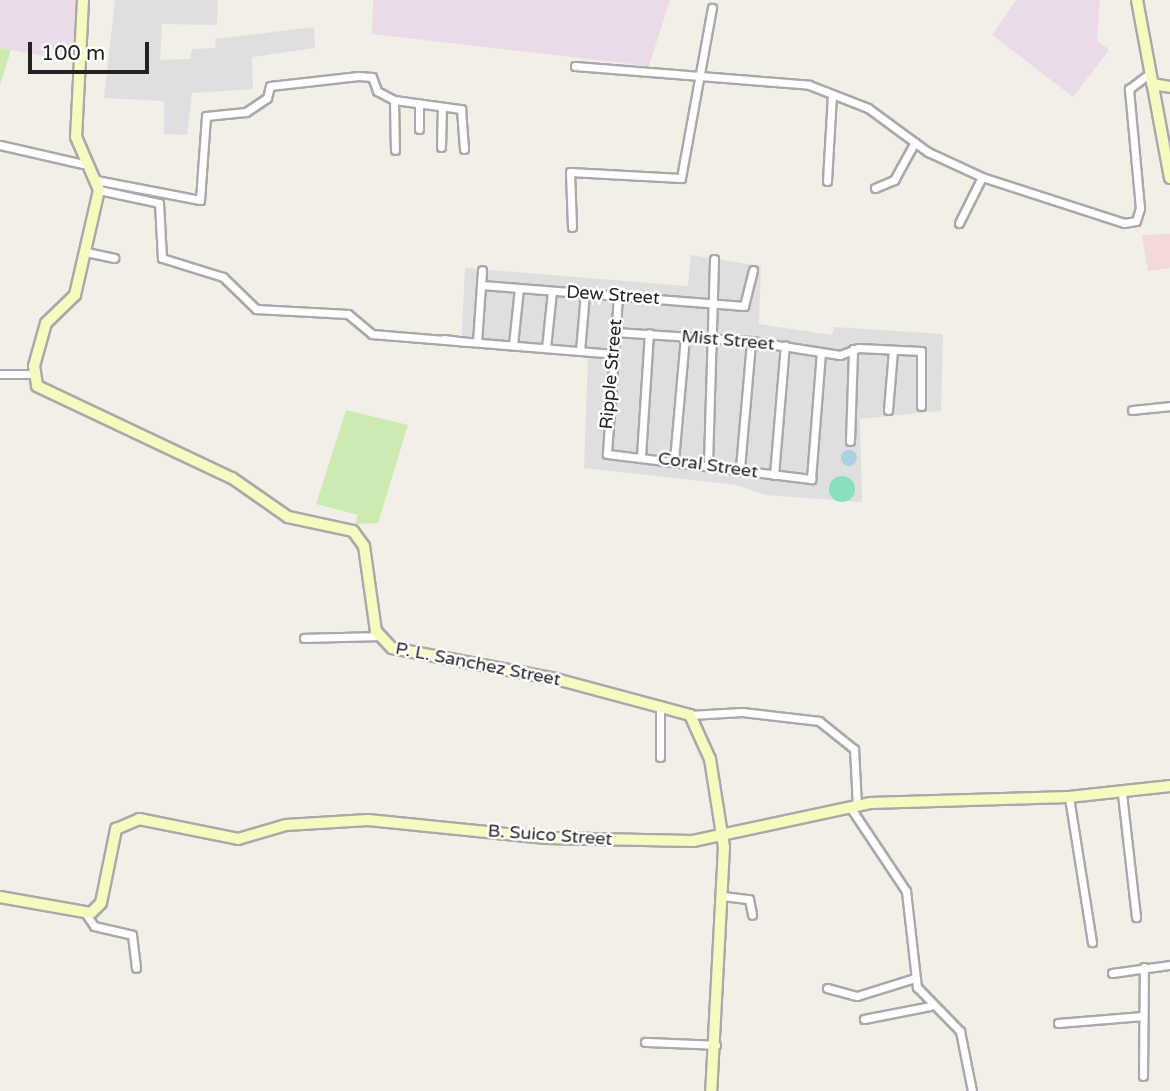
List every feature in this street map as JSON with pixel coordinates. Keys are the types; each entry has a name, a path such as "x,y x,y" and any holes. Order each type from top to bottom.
{"street":[{"path":"83,0 76,137 83,164 98,185 159,203 162,258 223,277 247,306 348,314 363,332 440,340 457,335 466,342 613,354"},
{"path":"1137,0 1170,178"},
{"path":"572,226 570,172 681,178 695,74 712,8"},
{"path":"575,66 809,85 868,108 915,142 982,177 1056,197 1107,221 1136,221 1128,96 1132,82 1151,78 1170,87"},
{"path":"98,185 200,200 206,116 246,112 267,98 271,86 333,78 370,76 377,91 394,100 461,109 464,149"},
{"path":"827,180 832,94"},
{"path":"394,100 395,150"},
{"path":"418,104 419,129"},
{"path":"441,147 442,107"},
{"path":"875,188 894,180 915,142"},
{"path":"0,145 83,164"},
{"path":"959,223 982,177"},
{"path":"0,374 33,374 46,323 75,295 98,185"},
{"path":"86,252 114,258"},
{"path":"708,463 716,338 713,303 715,259"},
{"path":"477,342 482,270"},
{"name":"Dew Street","path":"482,285 744,306 753,270"},
{"path":"513,345 519,288"},
{"path":"546,348 552,291"},
{"path":"580,351 585,293"},
{"name":"Ripple Street","path":"605,453 618,296"},
{"name":"Mist Street","path":"615,332 751,341 840,355 853,349"},
{"path":"641,456 649,333"},
{"path":"674,460 685,337"},
{"path":"740,468 751,341"},
{"path":"774,475 785,345"},
{"path":"850,441 853,349 924,352 921,406"},
{"path":"888,410 893,350"},
{"name":"Coral Street","path":"605,453 708,463 811,480 821,352"},
{"name":"P. L. Sanchez Street","path":"33,374 40,391 232,478 271,508 353,531 363,546 378,636 400,650 660,705 690,715"},
{"path":"1132,410 1170,405"},
{"path":"304,638 378,636"},
{"path":"660,705 660,757"},
{"path":"711,1091 717,1045 723,835 705,740 690,715 742,712 819,721 854,749 853,806 906,891 915,978 930,1006 960,1031 972,1091"},
{"name":"B. Suico Street","path":"86,914 101,903 116,829 139,819 238,839 286,825 368,820 546,838 723,835 853,806 1122,794 1170,786"},
{"path":"1122,794 1136,917"},
{"path":"1069,797 1093,942"},
{"path":"723,895 749,898 752,915"},
{"path":"0,897 86,914 94,926 132,935 136,968"},
{"path":"1112,973 1170,965"},
{"path":"1143,1076 1144,967"},
{"path":"827,988 857,996 915,978"},
{"path":"864,1019 930,1006"},
{"path":"1058,1023 1143,1016"},
{"path":"645,1042 717,1045"}],"shaded area":[{"path":"0,0 78,0 73,61 0,48"},
{"path":"115,0 218,0 217,25 162,24 160,60 190,59 192,49 215,48 216,39 314,27 315,48 252,57 253,89 192,93 187,135 164,134 164,101 104,98"},
{"path":"373,0 670,0 649,66 372,34"},
{"path":"1016,0 1100,0 1097,40 1109,50 1073,97 992,35"},
{"path":"1170,234 1170,268 1148,271 1142,235"},
{"path":"691,255 761,266 759,324 832,335 834,327 943,334 941,411 860,419 862,502 765,495 737,485 584,468 588,356 461,347 465,268 688,286"}],"green space":[{"path":"0,48 11,50 0,85"},
{"path":"346,410 408,425 378,523 355,524 358,515 316,504"},
{"path":"842,476 851,480 855,489 851,498 842,502 833,498 829,489 833,480"}],"water":[{"path":"849,450 855,452 855,464 849,466 843,464 841,458 843,452"}]}
